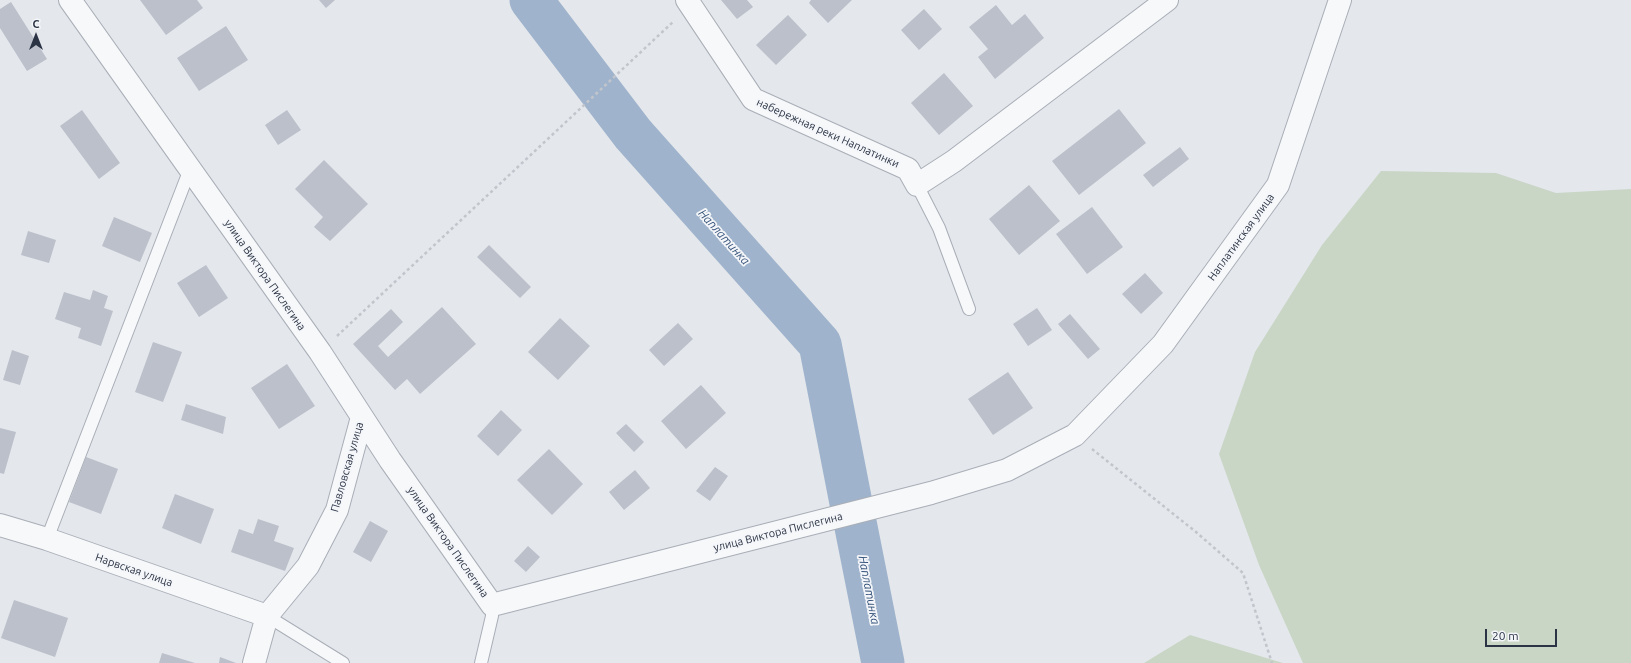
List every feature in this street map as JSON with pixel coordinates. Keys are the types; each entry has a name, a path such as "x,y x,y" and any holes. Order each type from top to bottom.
{"street":[{"name":"улица Виктора Пислегина","path":"70,0 320,352 390,460 492,605 931,493 1007,470 1075,435"},
{"path":"916,185 954,161 1167,0"},
{"name":"Наплатинская улица","path":"1075,435 1163,344 1278,185 1340,0"},
{"name":"набережная реки Наплатинки","path":"688,3 753,99 908,169 916,185"},
{"name":"Павловская улица","path":"254,663 267,616 308,566 337,510 362,417"},
{"name":"Нарвская улица","path":"0,524 267,616"}],"lane":[{"path":"47,539 190,169"},
{"path":"916,185 939,228 969,309"},
{"path":"481,663 492,616 492,605"},
{"path":"267,616 343,663"}],"path":[{"path":"320,352 611,80 688,3"},
{"path":"1075,435 1196,532 1242,573 1272,663"}],"green space":[{"path":"1381,171 1496,173 1556,193 1631,189 1631,663 1303,663 1259,565 1219,454 1255,352 1322,245"},
{"path":"1190,635 1283,663 1144,663"}],"building":[{"path":"140,0 197,0 203,8 166,35"},
{"path":"319,0 335,0 326,8"},
{"path":"721,0 747,0 753,7 737,19"},
{"path":"811,0 852,0 828,23 809,3"},
{"path":"11,2 47,59 27,71 0,28 0,9"},
{"path":"996,5 1012,25 1025,14 1044,38 995,79 978,57 988,49 969,27"},
{"path":"924,9 942,29 919,50 901,30"},
{"path":"788,15 807,35 776,65 756,45"},
{"path":"226,26 248,60 199,91 177,58"},
{"path":"944,73 973,106 939,135 911,103"},
{"path":"1119,109 1146,143 1079,195 1052,161"},
{"path":"82,110 120,163 99,179 60,126"},
{"path":"287,110 301,130 278,145 265,125"},
{"path":"1180,147 1189,159 1153,187 1143,175"},
{"path":"324,160 368,204 330,241 314,227 323,217 295,189"},
{"path":"1029,185 1060,221 1019,255 989,219"},
{"path":"1092,207 1123,247 1087,274 1056,234"},
{"path":"114,217 152,233 140,262 102,246"},
{"path":"28,231 56,240 49,263 21,255"},
{"path":"489,245 531,287 520,298 477,257"},
{"path":"206,265 228,298 199,317 177,283"},
{"path":"1145,273 1163,293 1141,314 1122,294"},
{"path":"93,290 108,296 104,308 113,311 101,346 78,338 81,328 55,319 64,292 90,300"},
{"path":"442,307 476,344 420,394 407,379 395,390 353,344 391,309 403,322 378,346 388,357"},
{"path":"1037,308 1052,330 1028,346 1013,324"},
{"path":"1070,314 1100,349 1088,359 1058,324"},
{"path":"560,318 590,346 558,380 528,352"},
{"path":"678,323 693,339 664,366 649,350"},
{"path":"153,342 182,352 163,402 135,392"},
{"path":"12,350 29,356 20,385 3,380"},
{"path":"287,364 315,406 279,429 251,388"},
{"path":"1008,372 1033,408 993,435 968,399"},
{"path":"701,385 726,413 686,449 661,421"},
{"path":"186,404 226,417 223,434 181,420"},
{"path":"501,410 522,430 498,456 477,436"},
{"path":"626,424 644,442 634,452 616,433"},
{"path":"0,428 16,432 4,474 0,473"},
{"path":"549,449 583,484 552,515 517,480"},
{"path":"86,457 118,469 101,514 69,502"},
{"path":"715,467 728,476 710,501 696,491"},
{"path":"635,470 650,488 624,510 609,492"},
{"path":"175,494 214,509 201,544 162,528"},
{"path":"258,519 279,526 274,541 294,548 285,571 231,552 239,529 253,534"},
{"path":"370,521 388,531 371,562 353,552"},
{"path":"528,546 540,557 526,572 514,561"},
{"path":"14,600 68,618 55,657 1,638"},
{"path":"162,653 195,663 159,663"},
{"path":"220,657 236,663 219,663"}],"waterway":[{"name":"Наплатинка","path":"531,0 633,134 820,344 851,503"},
{"name":"Наплатинка","path":"854,517 883,663"}]}
